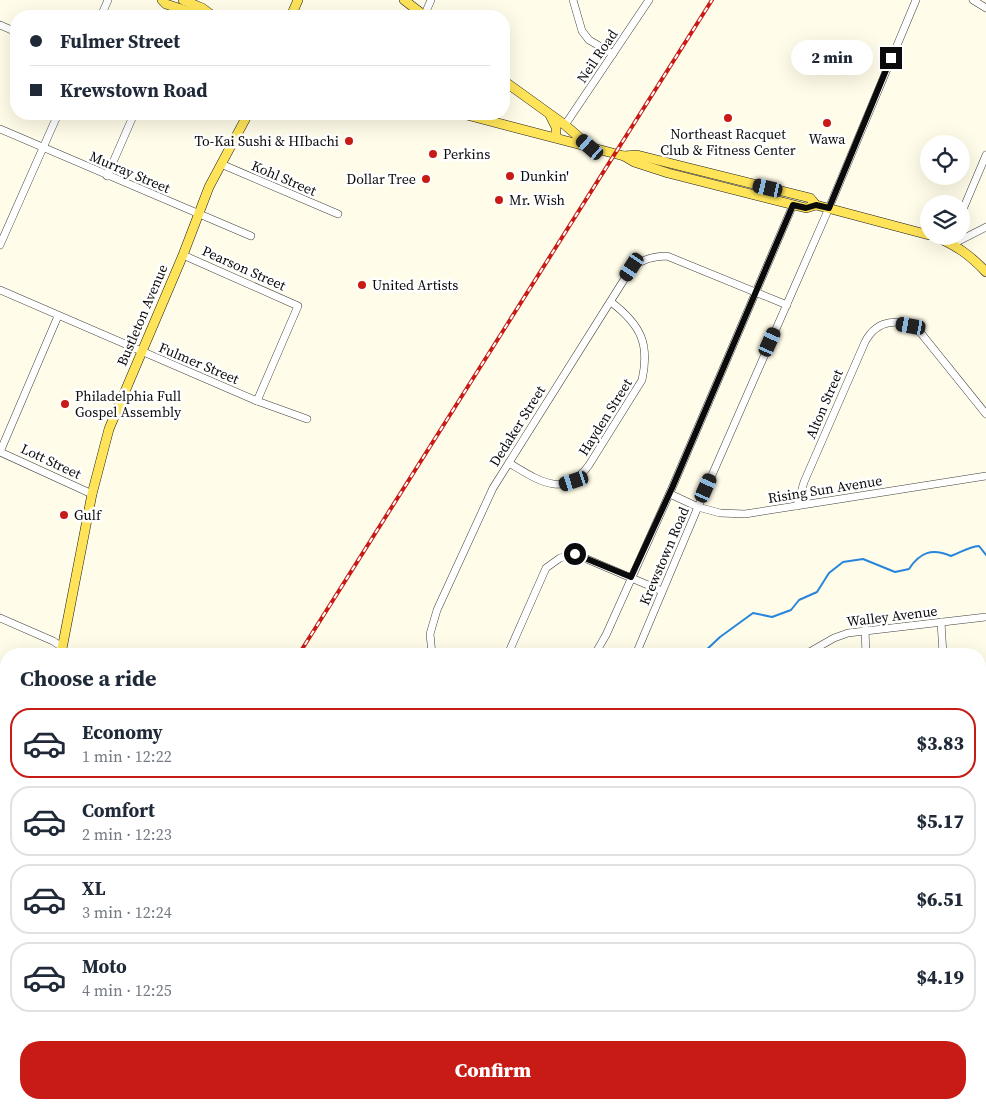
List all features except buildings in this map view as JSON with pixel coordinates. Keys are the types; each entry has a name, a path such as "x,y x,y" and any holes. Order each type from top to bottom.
{"main road":[{"path":"162,0 166,4 179,8 202,8 205,10"},
{"path":"404,0 417,10"},
{"path":"510,85 565,125 590,147"},
{"path":"548,113 554,121 556,137"},
{"name":"Bustleton Avenue","path":"61,648 92,494 112,422 183,255 209,187 245,120"},
{"path":"487,120 624,156 637,156 810,198 816,205"},
{"path":"624,156 634,162 668,174 806,208 816,205 829,208 920,233"},
{"path":"959,245 986,272"}],"street":[{"path":"573,0 582,31 589,40 613,54"},
{"name":"Neil Road","path":"565,125 649,0"},
{"name":"Krewstown Road","path":"638,648 829,208 916,0"},
{"path":"972,0 986,8"},
{"path":"0,245 55,120"},
{"path":"107,176 131,120"},
{"name":"Murray Street","path":"0,129 250,236"},
{"path":"969,195 986,155"},
{"name":"Kohl Street","path":"221,164 338,214"},
{"path":"599,648 670,494 793,205"},
{"path":"970,234 986,227"},
{"name":"Pearson Street","path":"183,255 298,306 257,401"},
{"name":"Dedaker Street","path":"431,648 432,624 489,496 632,267 642,260 664,256 755,293"},
{"name":"Fulmer Street","path":"0,290 257,401 307,419"},
{"path":"755,293 786,305"},
{"name":"Hayden Street","path":"509,463 536,479 554,485 574,481 590,465 642,380 645,366 642,337 626,314 611,302"},
{"path":"0,452 58,316"},
{"name":"Alton Street","path":"797,506 804,482 865,342 873,331 887,323 911,326 920,332 986,414"},
{"name":"Lott Street","path":"0,452 92,494"},
{"name":"Rising Sun Avenue","path":"670,494 698,507 720,514 745,514 986,476"},
{"path":"511,648 546,568 560,558 575,554 662,591"},
{"name":"Walley Avenue","path":"816,648 834,638 848,633 986,617"},
{"path":"0,618 53,641 59,648"},
{"path":"941,622 943,648"},
{"path":"865,630 866,648"}],"waterway":[{"path":"708,648 753,613 772,617 791,610 799,600 817,592 829,573 843,562 863,559 895,572 909,569 922,555 932,552 951,556 979,546 986,555"}],"railway":[{"path":"303,648 712,0"}],"place":[{"name":"Northeast Racquet Club & Fitness Center","path":"728,118"},
{"name":"Wawa","path":"827,123"},
{"name":"To-Kai Sushi & HIbachi","path":"349,141"},
{"name":"Perkins","path":"433,154"},
{"name":"Dunkin'","path":"510,176"},
{"name":"Dollar Tree","path":"426,179"},
{"name":"Mr. Wish","path":"499,200"},
{"name":"United Artists","path":"362,285"},
{"name":"Philadelphia Full Gospel Assembly","path":"65,404"},
{"name":"Gulf","path":"64,515"}],"route":[{"path":"575,554 631,577 672,488 793,205 806,208 816,205 829,208 891,58"}]}
